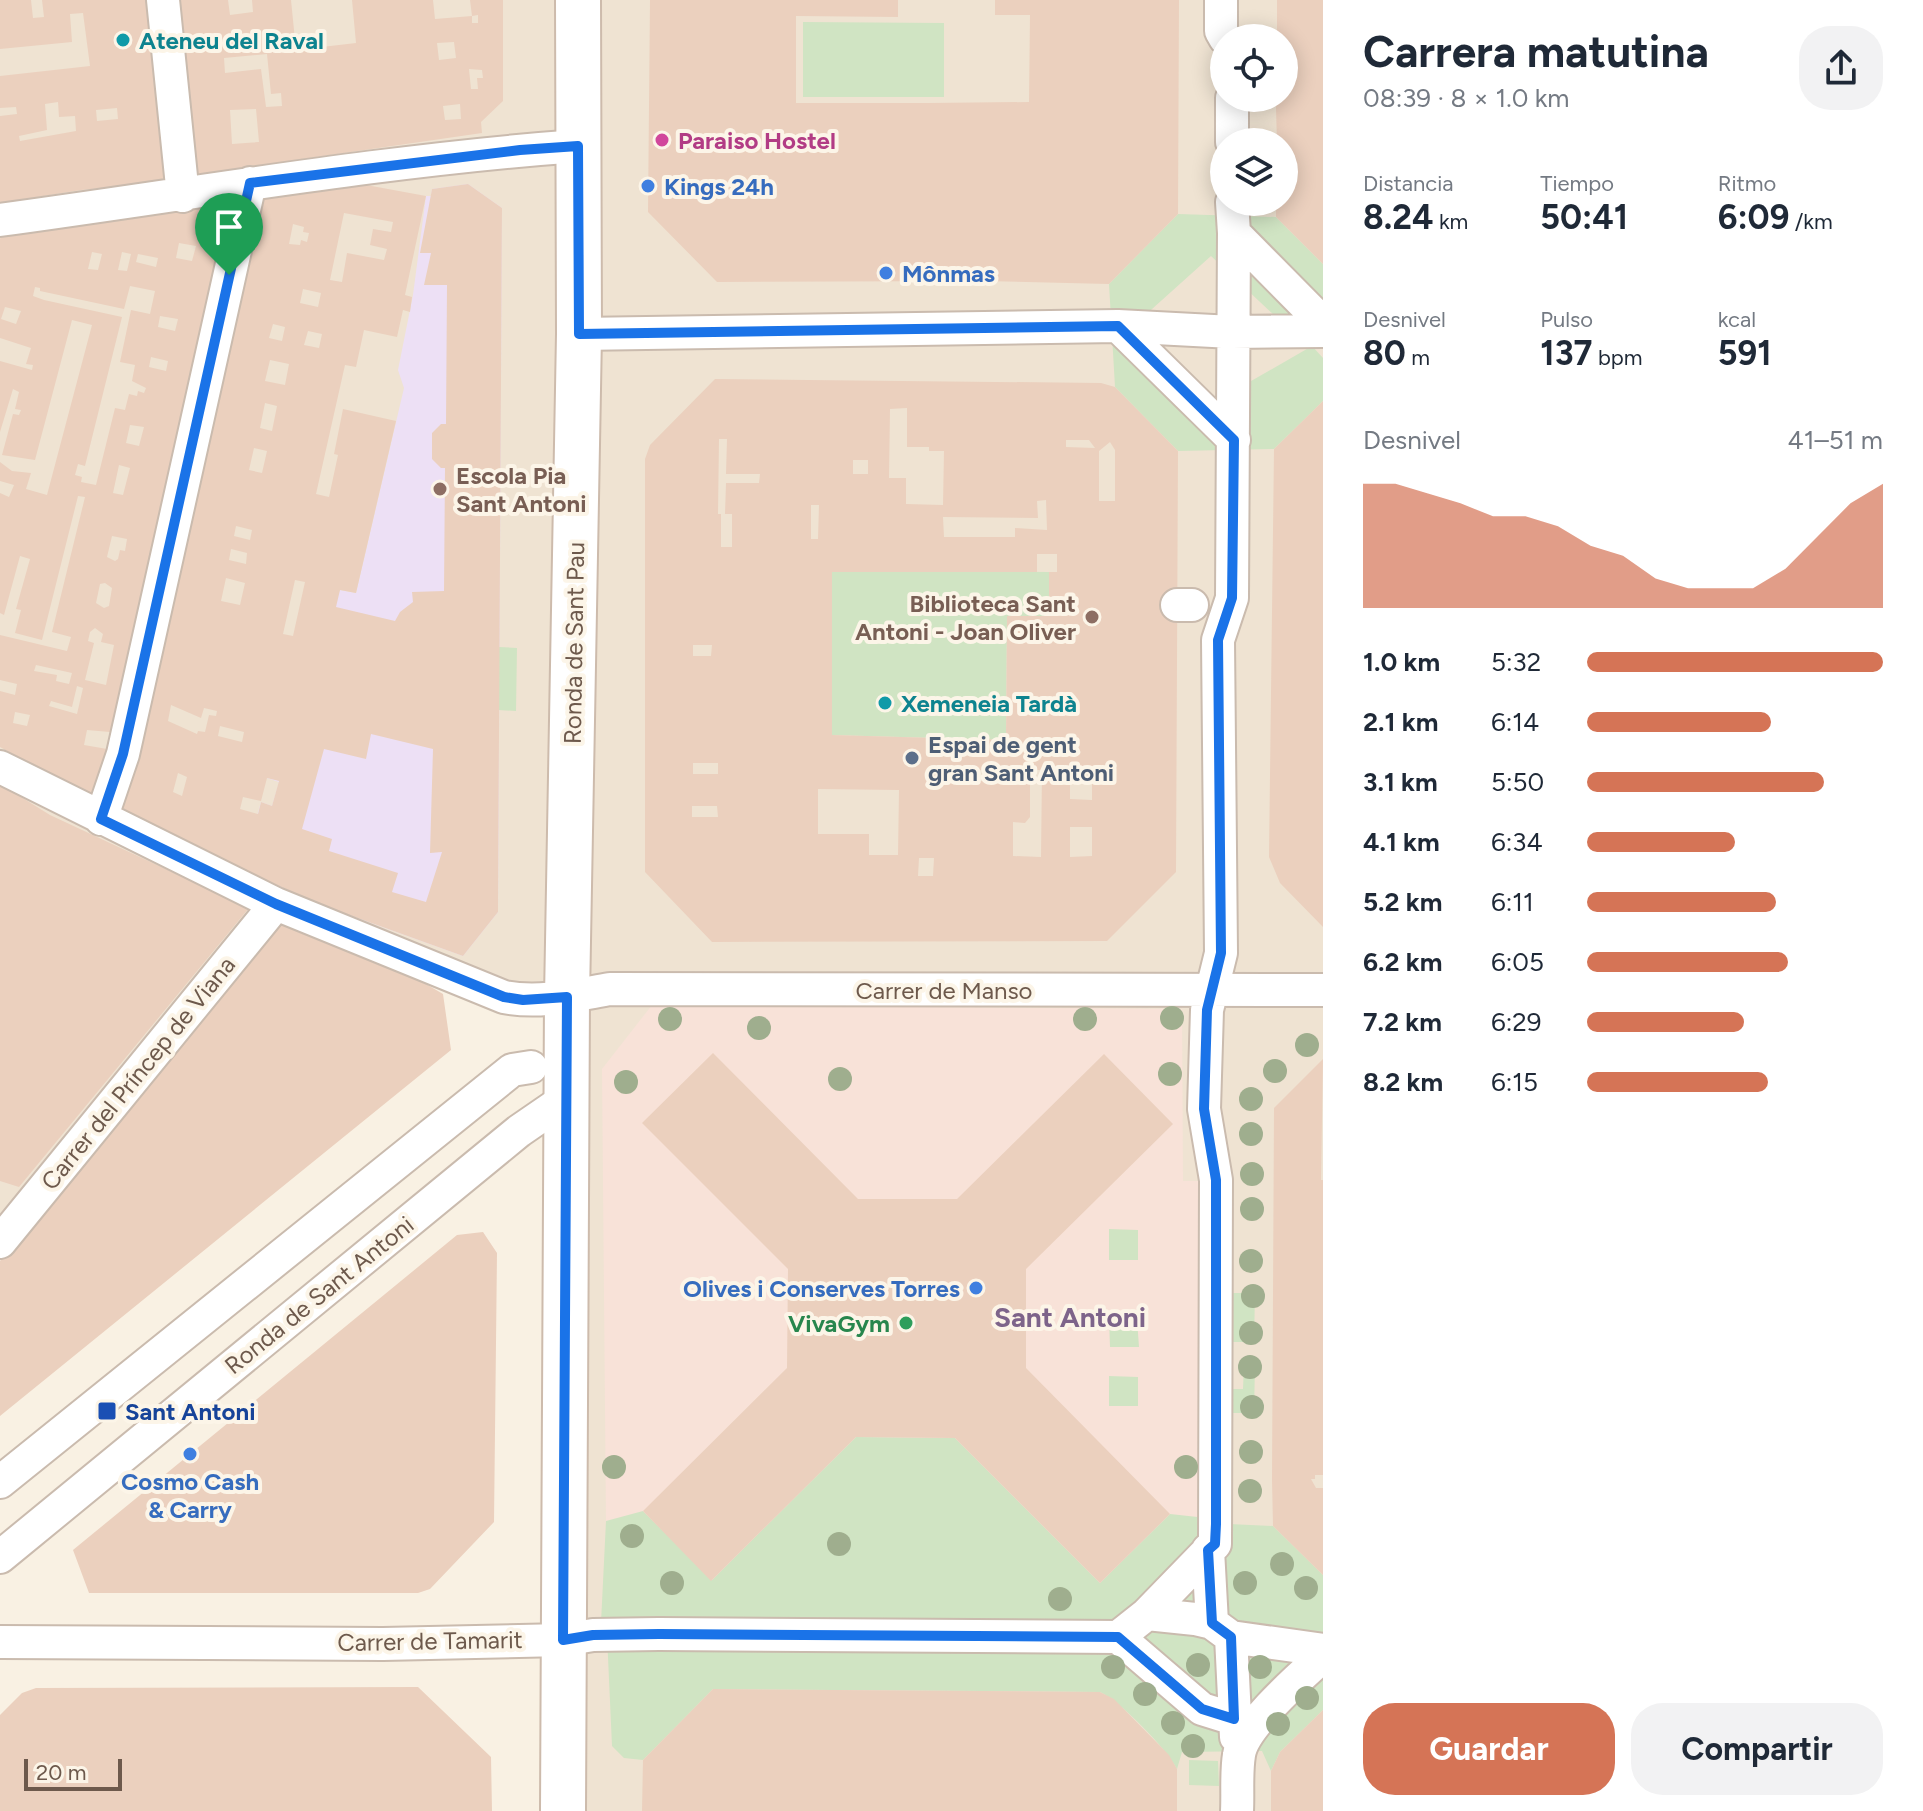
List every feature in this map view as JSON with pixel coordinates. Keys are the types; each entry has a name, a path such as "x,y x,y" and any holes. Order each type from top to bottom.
{"main road":[{"name":"Ronda de Sant Pau","path":"563,1811 567,997 579,334 578,0"}],"street":[{"path":"163,0 183,196"},
{"path":"1221,0 1221,24"},
{"path":"0,220 183,196 250,183 520,150 578,146"},
{"path":"101,819 123,754 250,183"},
{"path":"1233,218 1276,276 1323,323"},
{"path":"1233,218 1232,598 1218,640 1221,953 1207,1010 1204,1109 1216,1180 1215,1544 1147,1614 1118,1637 1202,1709 1234,1719"},
{"path":"1118,326 1234,440"},
{"path":"579,334 1118,326 1232,332 1323,331"},
{"name":"Carrer de Manso","path":"0,767 276,904 504,997 523,1000 567,997 610,989 1323,990"},
{"name":"Carrer del Príncep de Viana","path":"0,1242 276,904"},
{"path":"0,1482 512,1070 531,1067"},
{"name":"Ronda de Sant Antoni","path":"0,1557 519,1131 567,1098"},
{"path":"1208,1550 1239,1752 1237,1811"},
{"path":"1147,1614 1195,1619 1221,1630 1323,1653"},
{"name":"Carrer de Tamarit","path":"0,1642 383,1644 563,1640 593,1635 659,1634 1118,1637"},
{"path":"1239,1752 1246,1737 1280,1695 1323,1653"}],"shaded area":[{"path":"0,0 1323,0 1323,1811 563,1811 566,997 523,1000 276,904 0,1242"},
{"name":"Escola Pia Sant Antoni","path":"468,184 502,208 498,912 463,956 316,903 242,870 261,802 272,806 279,782 267,778 291,697 340,590 356,593 404,388 398,370 413,295 426,196 431,196 432,189"},
{"path":"652,1005 1182,1009 1183,1181 1206,1181 1207,1518 1118,1622 689,1625 606,1521 602,1069"}],"green space":[{"path":"803,22 944,23 944,97 803,97"},
{"path":"1178,214 1276,217 1323,264 1323,304 1291,331 1211,256 1132,327 1218,400 1312,346 1323,358 1323,401 1274,449 1178,451 1115,387 1109,284"},
{"path":"832,571 1049,572 1049,616 1007,616 1006,740 832,735"},
{"path":"499,647 517,648 516,711 498,710"},
{"path":"1109,1229 1138,1230 1138,1260 1109,1260"},
{"path":"1231,1293 1255,1293 1254,1342 1231,1342"},
{"path":"1109,1318 1137,1319 1139,1347 1110,1347"},
{"path":"1244,1364 1255,1364 1254,1413 1231,1413 1231,1389 1243,1389"},
{"path":"1109,1376 1138,1377 1138,1406 1109,1406"},
{"path":"856,1437 955,1438 1100,1583 1170,1514 1216,1519 1229,1524 1273,1526 1323,1575 1323,1710 1280,1752 1271,1771 1262,1751 1182,1752 1177,1769 1142,1726 1100,1692 713,1689 643,1760 624,1758 612,1746 607,1635 601,1623 606,1521 643,1511 712,1580"},
{"path":"1189,1760 1218,1761 1219,1786 1189,1785"}],"building":[{"path":"0,0 31,0 33,18 44,17 42,0 155,0 174,181 81,190 0,203 0,116 17,114 16,107 0,108 0,76 90,66 83,13 70,14 72,42 0,49","holes":["58,102 59,117 75,116 76,131 20,141 19,136 47,130 45,104","117,108 118,119 97,121 96,110"]},
{"path":"180,0 228,0 230,15 253,12 252,0 291,0 296,50 356,43 352,0 433,0 435,19 472,16 470,0 503,0 503,101 481,122 482,133 198,174","holes":["478,15 478,23 472,23 472,16","454,42 456,58 439,60 437,43","267,54 271,94 281,93 282,106 266,107 261,69 225,73 224,58","469,69 482,70 483,78 477,78 478,89 471,89","460,104 461,119 445,120 443,106","256,109 259,142 232,144 230,110"]},
{"path":"650,0 898,0 898,17 796,16 796,103 928,103 1029,102 1030,15 995,15 995,0 1179,0 1178,214 1109,284 717,282 648,212"},
{"path":"1277,0 1323,0 1323,264 1276,217 1298,216 1298,128 1277,128 1276,112 1298,112 1298,24 1277,24"},
{"path":"350,182 426,196 405,295 412,297 410,312 403,310 397,337 364,330 356,367 345,365 316,494 329,497 343,409 396,421 356,593 340,590 336,607 395,621 400,612 413,602 412,592 444,591 445,468 432,459 432,433 441,424 446,424 447,285 424,285 431,253 420,253 432,189 468,184 502,208 498,912 463,956 316,903 116,811 260,192","holes":["344,213 393,222 391,232 373,229 370,245 387,249 384,260 347,253 342,282 330,280","293,224 304,227 303,232 309,233 307,242 301,240 300,245 289,244","303,289 321,293 318,307 300,303","273,324 285,327 282,341 269,338","308,331 322,334 319,348 304,345","270,360 289,364 285,385 265,381","265,403 277,406 272,431 260,428","254,448 267,451 262,473 249,470","236,526 252,530 250,540 234,536","231,549 247,553 246,564 229,560","226,578 245,583 240,605 221,601","295,580 305,582 293,636 283,634","171,705 201,718 204,708 217,711 216,716 209,715 205,732 198,731 197,734 168,721","220,726 244,732 242,742 218,736","371,734 433,749 430,853 442,852 426,902 392,892 398,873 329,851 332,839 302,829 324,749 366,759","178,773 187,777 182,796 173,792","267,778 279,781 272,806 261,802 258,814 240,809 243,797 261,801"]},
{"path":"237,195 97,801 0,747 0,691 15,695 17,684 0,680 0,635 67,651 71,637 52,632 85,497 78,496 42,640 15,633 21,610 16,609 30,559 20,556 4,615 0,613 0,493 9,497 14,485 0,481 0,462 12,471 31,473 26,489 47,495 92,325 72,320 35,460 2,455 13,414 19,415 21,410 15,409 19,392 13,389 0,432 0,361 32,370 33,365 26,364 31,348 0,338 2,235","holes":["179,243 196,246 192,261 176,258","92,252 102,254 98,270 88,269","122,252 131,254 127,271 118,270","138,254 158,258 156,267 136,262","130,286 155,291 150,314 131,310 120,362 135,365 132,381 146,388 144,393 138,391 137,396 129,394 125,410 115,408 96,485 81,482 82,477 75,475 78,464 85,466 122,317 33,296 35,287 40,291 124,309","5,307 21,311 16,324 1,319","160,316 178,319 175,331 158,327","151,357 168,361 166,371 149,367","130,425 144,427 139,446 126,443","119,465 130,468 123,495 113,493","112,536 127,539 125,551 120,550 115,561 107,557","105,583 112,588 109,606 104,608 96,603 100,584","95,628 103,634 101,642 114,645 106,685 85,680 94,643 88,641 90,632","36,665 72,673 69,684 56,681 57,675 34,671","77,686 83,688 77,714 49,706 51,701 72,707","15,712 30,715 27,726 13,723","87,730 110,732 107,749 84,745"]},
{"path":"715,379 1101,383 1115,387 1178,451 1176,872 1107,941 712,942 645,872 645,459 650,445","holes":["907,408 907,447 944,451 943,505 906,504 906,478 889,478 890,409","719,439 727,439 726,474 760,474 759,483 726,483 725,514 732,514 732,547 721,547","1066,440 1089,440 1095,448 1066,447","1110,442 1115,450 1115,501 1099,501 1099,451","853,460 868,460 868,474 853,474","1046,500 1047,530 1015,528 1015,537 944,537 943,517 1038,518 1037,501","811,505 819,505 818,539 811,539","1037,554 1057,554 1057,572 1049,572 1049,616 1007,616 1006,740 832,735 832,572 1037,572","693,645 712,645 711,656 693,656","693,763 718,763 718,774 693,774","968,770 1000,770 1000,781 968,781","1030,770 1042,770 1041,857 1013,856 1013,822 1025,823 1030,817","1070,770 1092,770 1092,800 1070,799","818,789 899,790 898,855 869,855 869,834 818,834","692,806 717,806 718,817 692,817","1070,827 1092,827 1092,856 1070,857","919,858 934,858 933,876 918,876"]},
{"path":"1323,401 1323,927 1280,883 1269,857 1274,449"},
{"path":"0,784 50,815 249,908 19,1187 0,1181"},
{"path":"280,921 443,994 451,1050 0,1416 0,1261"},
{"path":"713,1053 858,1199 957,1199 1104,1054 1173,1124 1026,1269 1026,1368 1170,1514 1100,1583 955,1438 856,1437 711,1581 643,1511 787,1368 788,1269 642,1123"},
{"path":"1323,1059 1323,1475 1315,1475 1315,1479 1311,1479 1316,1488 1323,1488 1323,1575 1273,1526 1272,1480 1274,1108"},
{"path":"483,1232 497,1253 494,1522 430,1589 418,1593 89,1593 73,1550 457,1235"},
{"path":"418,1687 491,1757 492,1811 0,1811 0,1715 22,1693 36,1688"},
{"path":"713,1689 1100,1692 1114,1699 1169,1755 1177,1769 1177,1811 642,1811 643,1760"},
{"path":"1323,1710 1323,1811 1271,1811 1271,1771 1280,1752"}],"place":[{"name":"Ateneu del Raval","path":"123,40"},
{"name":"Paraiso Hostel","path":"662,140"},
{"name":"Kings 24h","path":"648,186"},
{"name":"Mônmas","path":"886,273"},
{"name":"Escola Pia Sant Antoni","path":"440,489"},
{"name":"Biblioteca Sant Antoni - Joan Oliver","path":"1092,617"},
{"name":"Xemeneia Tardà","path":"885,703"},
{"name":"Espai de gent gran Sant Antoni","path":"912,758"},
{"name":"Olives i Conserves Torres","path":"976,1288"},
{"name":"VivaGym","path":"906,1323"},
{"name":"Sant Antoni","path":"107,1411"},
{"name":"Cosmo Cash & Carry","path":"190,1454"}],"district":[{"name":"Sant Antoni","path":"1070,1317"}],"route":[{"path":"578,146 579,334 1118,326 1234,440 1232,598 1218,640 1221,961 1207,1010 1204,1109 1216,1180 1216,1524 1215,1544 1208,1550 1212,1623 1231,1637 1234,1719 1202,1709 1118,1637 659,1634 593,1635 563,1640 567,997 523,1000 504,997 276,904 101,819 123,754 229,275 250,183 520,150 578,146"}]}
